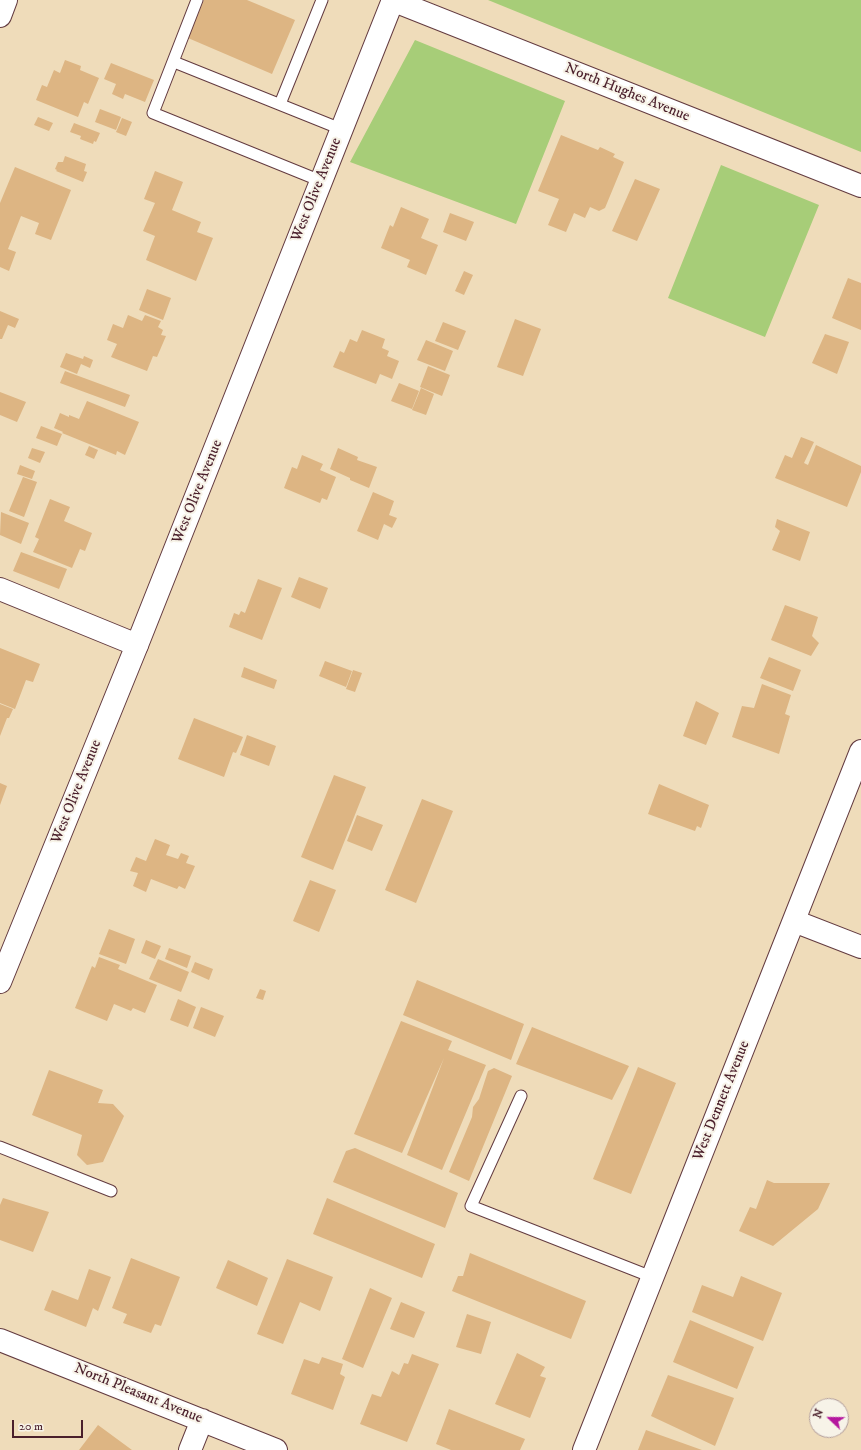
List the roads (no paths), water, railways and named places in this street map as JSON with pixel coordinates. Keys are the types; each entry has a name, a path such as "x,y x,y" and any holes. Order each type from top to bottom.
{"street":[{"path":"0,16 6,0"},
{"name":"West Olive Avenue","path":"0,982 137,645 393,0"},
{"name":"North Hughes Avenue","path":"393,0 861,186"},
{"path":"0,590 137,645"},
{"name":"West Dennett Avenue","path":"584,1450 861,751"},
{"path":"794,921 861,947"},
{"name":"North Pleasant Avenue","path":"0,1340 276,1450"},
{"path":"190,1450 202,1420"}],"lane":[{"path":"197,0 153,113 321,181"},
{"path":"280,104 322,0"},
{"path":"174,62 341,129"},
{"path":"521,1096 471,1206 652,1277"},
{"path":"0,1147 112,1191"}]}
